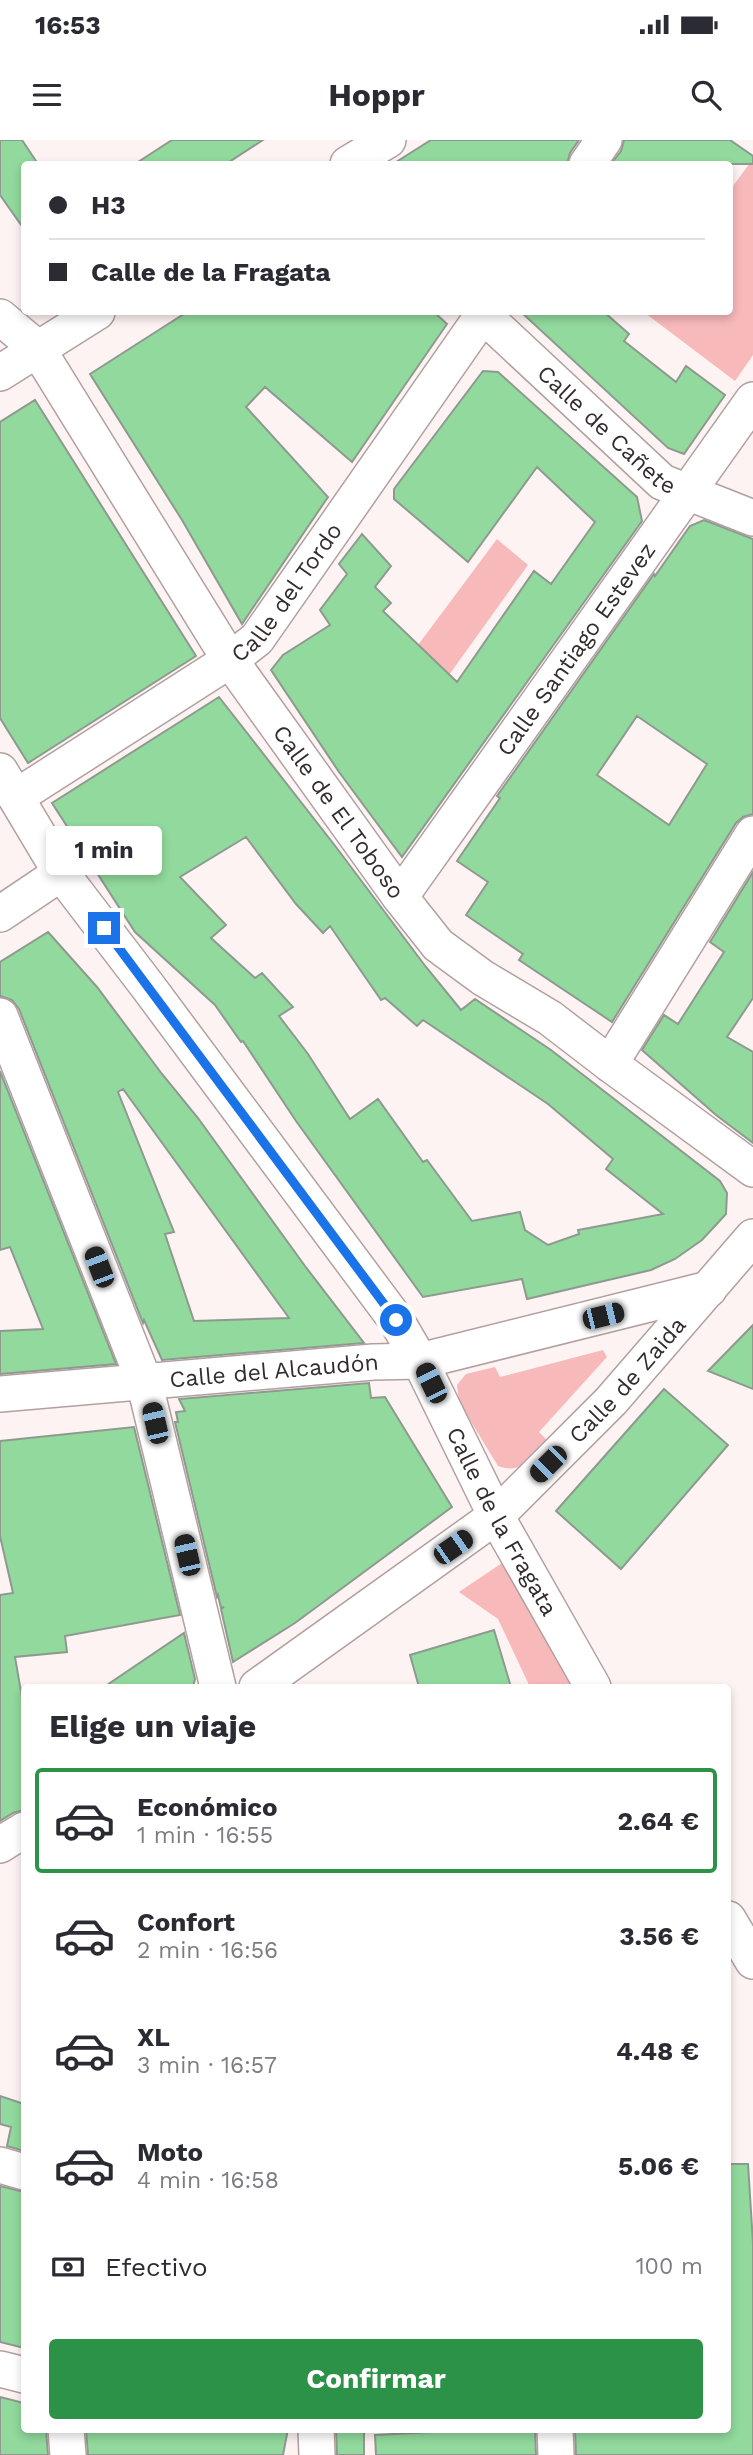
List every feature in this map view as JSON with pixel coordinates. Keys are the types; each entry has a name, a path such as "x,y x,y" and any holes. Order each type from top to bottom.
{"street":[{"path":"353,161 388,140"},
{"path":"589,161 604,140"},
{"path":"0,373 92,315"},
{"name":"Calle del Tordo","path":"8,784 230,660 257,639 481,315"},
{"name":"Calle de Cañete","path":"486,315 662,482 753,518"},
{"name":"Calle de El Toboso","path":"0,317 37,348 230,660 400,897 438,945 483,978 550,1018 753,1169"},
{"name":"Calle Santiago Estevez","path":"400,897 753,400"},
{"name":"Calle de la Fragata","path":"8,784 61,873 388,1309 420,1361 496,1516 591,1684"},
{"path":"610,1064 753,834"},
{"path":"0,914 61,873"},
{"path":"0,1016 144,1381 217,1684"},
{"name":"Calle de Zaida","path":"261,1684 496,1516 611,1401 753,1237"},
{"name":"Calle del Alcaudón","path":"0,1394 373,1362 420,1361 709,1289"},
{"path":"0,1845 21,1832"},
{"path":"731,1924 753,1961"},
{"path":"731,1960 753,1968"},
{"path":"0,2165 21,2171"},
{"path":"0,2369 21,2374"},
{"path":"66,2433 68,2455"},
{"path":"316,2433 317,2455"},
{"path":"555,2433 556,2455"}],"shaded area":[{"path":"753,159 753,355 735,381 648,315 733,315 733,186"},
{"path":"497,539 528,565 449,675 418,645"},
{"path":"603,1350 607,1357 539,1432 548,1441 520,1466 498,1466 459,1402 457,1385 466,1374 495,1367 500,1377"},
{"path":"502,1563 532,1613 591,1684 529,1684 498,1619 459,1592"}],"building":[{"path":"0,140 22,140 36,161 21,161 21,225 0,195"},
{"path":"172,140 263,140 231,161 140,161"},
{"path":"431,140 579,140 568,161 398,161"},
{"path":"624,140 730,140 753,156 753,164 733,164 733,161 613,161 621,151"},
{"path":"182,315 437,315 447,324 352,462 265,387 246,407 328,497 242,624 182,520 90,374"},
{"path":"524,315 607,315 629,334 624,341 676,382 686,366 725,395 684,454 668,448"},
{"path":"483,371 498,372 637,497 642,521 402,857 339,772 271,670 283,655 330,625 320,610 347,574 339,564 362,534 391,566 375,587 391,603 383,611 457,682 534,571 551,584 595,522 537,467 468,562 394,499 394,489"},
{"path":"35,400 196,656 28,763 0,718 0,422"},
{"path":"704,520 753,539 753,814 736,823 612,1022 519,960 523,954 466,915 488,882 457,861 500,798 497,796 690,526","holes":["637,716 707,764 669,825 597,775"]},
{"path":"219,697 461,1010 475,999 551,1050 720,1181 727,1193 726,1214 702,1240 675,1259 651,1270 527,1299 522,1279 423,1297 215,1005 135,932 52,803","holes":["246,837 296,904 323,933 330,926 381,1000 385,998 417,1026 423,1020 548,1104 613,1159 606,1169 663,1214 578,1230 579,1234 548,1245 525,1230 520,1212 472,1221 427,1160 423,1162 378,1099 350,1119 308,1054 279,1016 293,1007 262,973 255,978 211,938 226,925 180,877"]},
{"path":"753,872 753,998 727,1037 753,1052 753,1143 716,1115 642,1050 664,1015 678,1024 724,952 710,942"},
{"path":"48,932 97,987 198,1118 364,1343 162,1360 144,1320 143,1323 19,1009 12,1000 0,996 0,962","holes":["123,1089 289,1318 194,1321 165,1234 174,1232 118,1092"]},
{"path":"0,1071 116,1364 0,1374 0,1331 43,1329 10,1247 0,1250"},
{"path":"753,1325 753,1389 708,1371"},
{"path":"369,1383 371,1398 385,1397 452,1507 295,1623 233,1662 221,1609 224,1607 221,1608 218,1595 217,1597 175,1422 178,1422 176,1412 185,1411 179,1399"},
{"path":"664,1389 728,1445 621,1569 556,1511"},
{"path":"134,1427 180,1615 65,1636 67,1652 15,1657 21,1692 21,1811 0,1821 0,1595 13,1593 0,1536 0,1441"},
{"path":"494,1630 510,1684 418,1684 410,1655"},
{"path":"184,1633 195,1679 194,1684 108,1684"},
{"path":"0,2096 21,2103 21,2150 7,2146 11,2127 0,2124"},
{"path":"731,2164 748,2164 753,2243 753,2455 576,2455 575,2433 731,2433"},
{"path":"0,2186 21,2191 21,2347 0,2342"},
{"path":"0,2397 21,2402 21,2433 46,2433 48,2455 0,2455"},
{"path":"86,2433 287,2433 283,2455 88,2455"},
{"path":"336,2433 364,2433 364,2455 337,2455"},
{"path":"535,2433 536,2455 376,2455 375,2435"}],"route":[{"path":"104,928 396,1320"}]}
